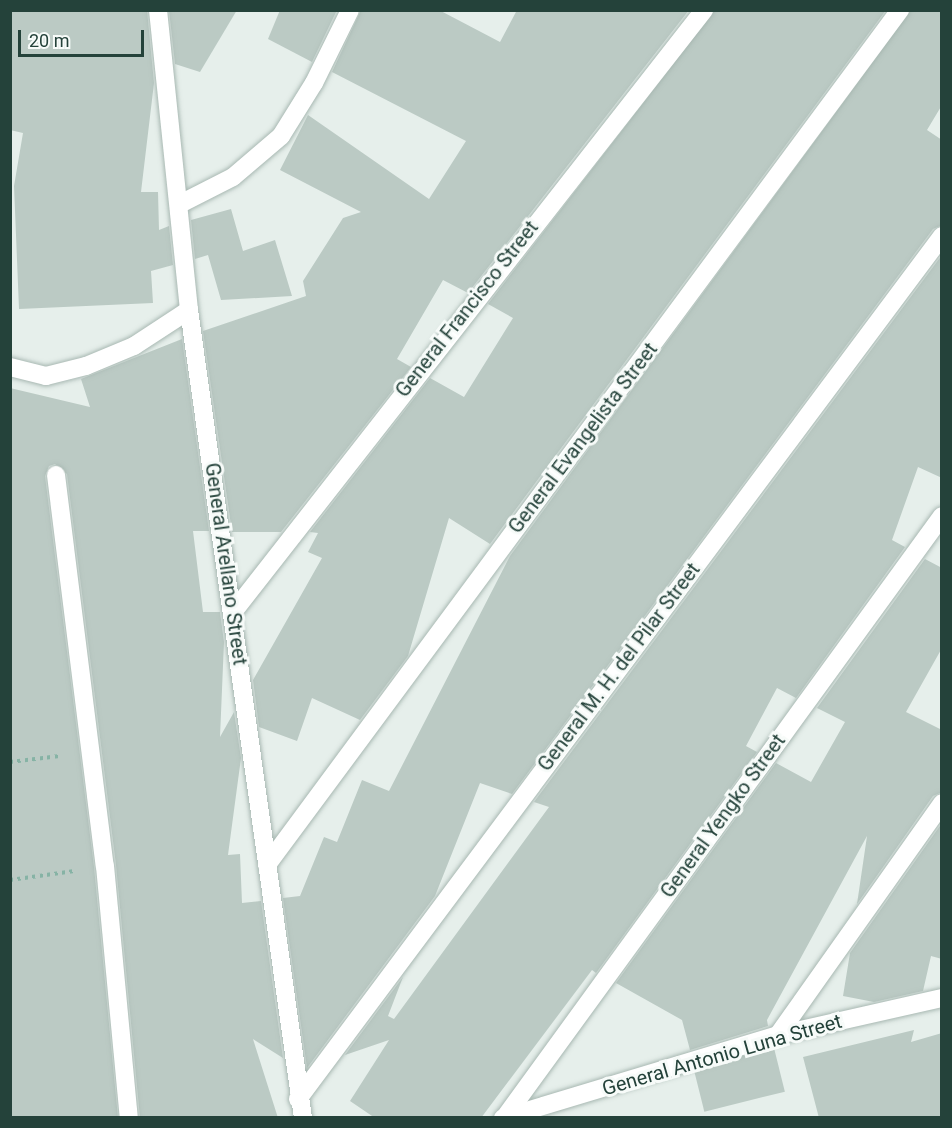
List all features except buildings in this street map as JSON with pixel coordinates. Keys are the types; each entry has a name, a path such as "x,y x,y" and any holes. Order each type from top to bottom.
{"street":[{"name":"General Arellano Street","path":"158,10 180,204 189,310 234,611 298,1099 303,1118"},
{"path":"180,204 233,177 281,136 314,83 350,10"},
{"name":"General Francisco Street","path":"234,611 704,10"},
{"name":"General Evangelista Street","path":"267,865 900,10"},
{"name":"General M. H. del Pilar Street","path":"298,1099 942,236"},
{"path":"10,367 46,376 86,366 134,346 189,310"},
{"path":"56,475 105,866 129,1118"},
{"name":"General Yengko Street","path":"504,1117 942,516"},
{"path":"778,1035 942,803"},
{"name":"General Antonio Luna Street","path":"504,1117 778,1035 942,998"}],"path":[{"path":"10,762 91,753"},
{"path":"10,880 105,866"}]}
